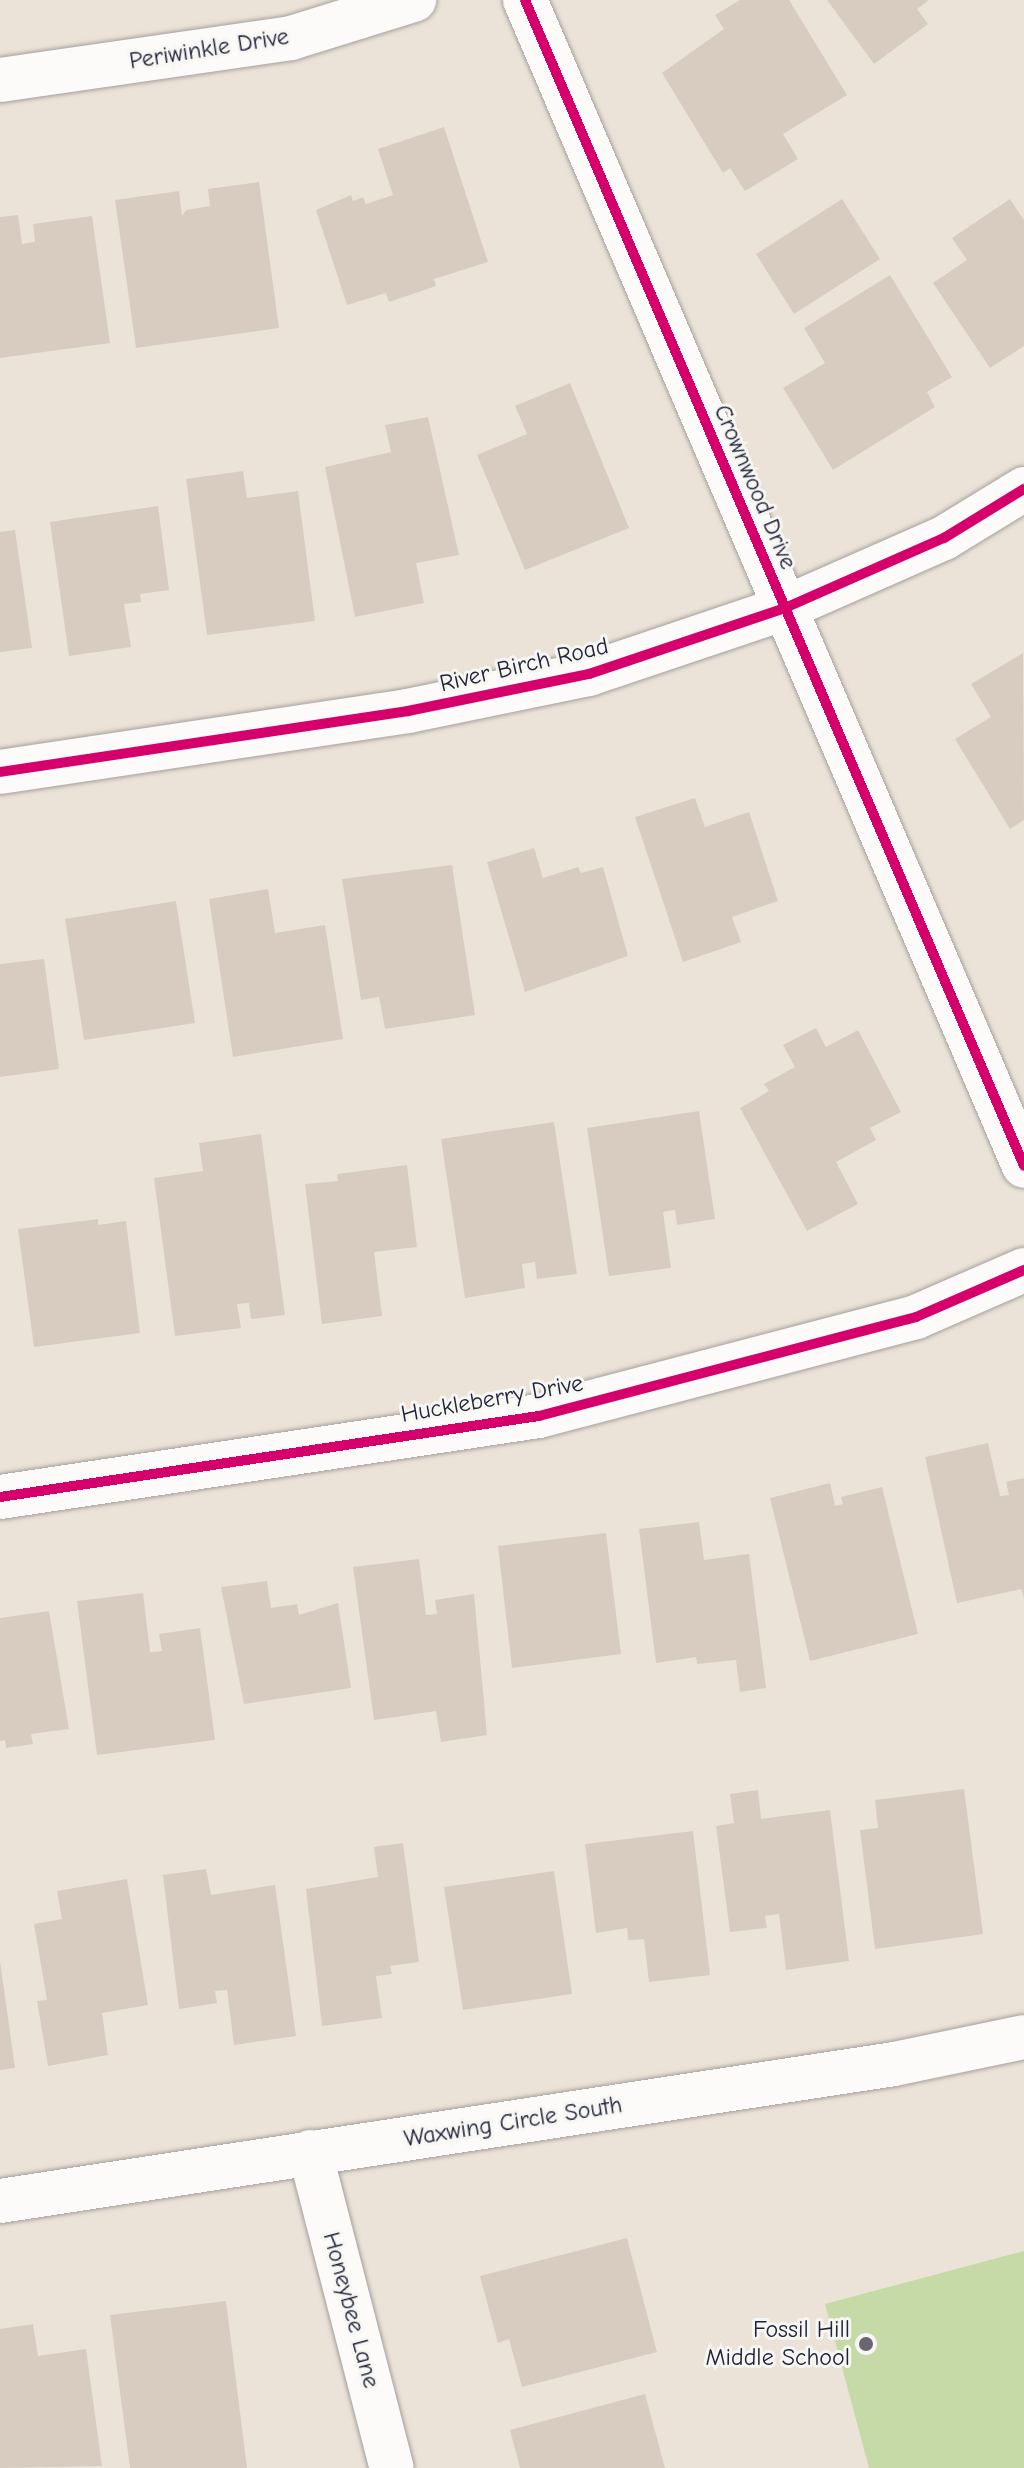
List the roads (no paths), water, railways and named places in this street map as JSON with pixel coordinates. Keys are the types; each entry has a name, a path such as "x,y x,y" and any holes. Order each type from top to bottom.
{"street":[{"name":"Periwinkle Drive","path":"0,80 291,38 414,0"},
{"name":"Crownwood Drive","path":"525,0 1024,1166"},
{"name":"River Birch Road","path":"0,772 408,711 589,674 785,608 944,538 1024,489"},
{"name":"Huckleberry Drive","path":"0,1497 539,1416 916,1317 1024,1270"},
{"name":"Waxwing Circle South","path":"0,2201 894,2064 1024,2037"},
{"name":"Honeybee Lane","path":"310,2152 392,2468"}],"place":[{"name":"Fossil Hill Middle School","path":"866,2344"}]}
